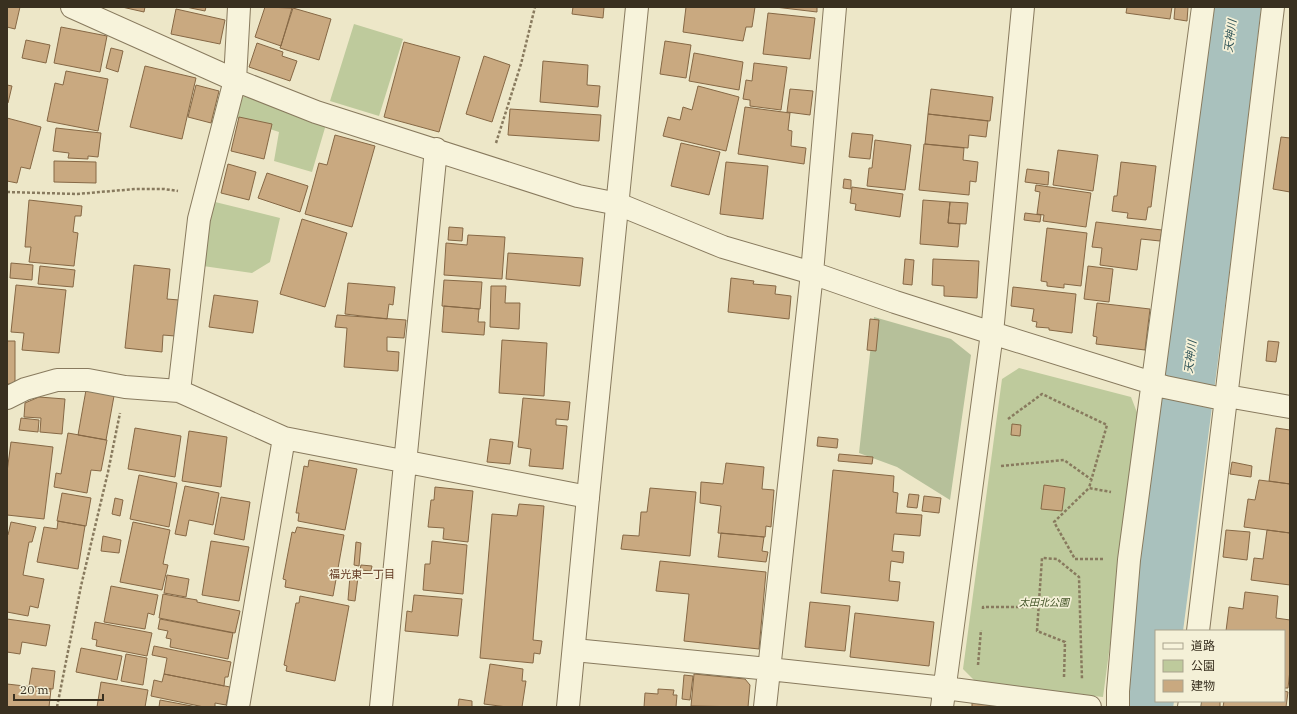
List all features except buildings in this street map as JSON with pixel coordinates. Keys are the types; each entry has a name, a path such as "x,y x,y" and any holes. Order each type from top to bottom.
{"street":[{"path":"72,7 235,80 316,112 436,149 578,196 618,204 723,247 812,273 895,302 1159,385 1223,397 1290,407"},
{"path":"179,391 199,219 235,80 239,7"},
{"path":"568,707 637,7"},
{"path":"765,707 812,273 835,7"},
{"path":"944,698 992,333 1023,7"},
{"path":"1118,707 1129,560 1137,496 1159,385 1203,7"},
{"path":"1198,630 1223,397 1273,7"},
{"path":"381,707 436,149"},
{"path":"7,398 25,389 57,380 88,380 125,387 179,391 284,438 588,497"},
{"path":"238,707 284,438"},
{"path":"574,650 769,669 944,698 1090,707"}],"path":[{"path":"488,166 521,64 535,7"},
{"path":"7,192 77,194 135,189 164,189 204,196"},
{"path":"57,707 125,387"},
{"path":"1007,420 1042,394 1107,424 1089,488 1054,522 1075,559 1129,560"},
{"path":"999,460 999,466 1064,460 1092,480"},
{"path":"1089,488 1137,496"},
{"path":"1064,679 1065,642 1037,631 1042,558 1057,559 1079,576 1082,681"},
{"path":"983,614 983,607 1039,608"},
{"path":"978,672 981,629"}],"green space":[{"path":"354,24 403,39 379,116 330,101"},
{"path":"242,96 327,121 312,172 274,161 279,132 236,118"},
{"path":"211,201 280,218 270,262 252,273 203,266"},
{"path":"874,317 951,339 971,355 950,500 897,467 859,453"},
{"name":"太田北公園","path":"1019,368 1131,397 1140,420 1103,697 978,684 963,669 1002,379"}],"waterway":[{"name":"天神川","path":"1156,630 1205,250 1234,7"},
{"name":"天神川","path":"1146,707 1155,637"}],"district":[{"name":"福光東一丁目","path":"362,574"}]}
